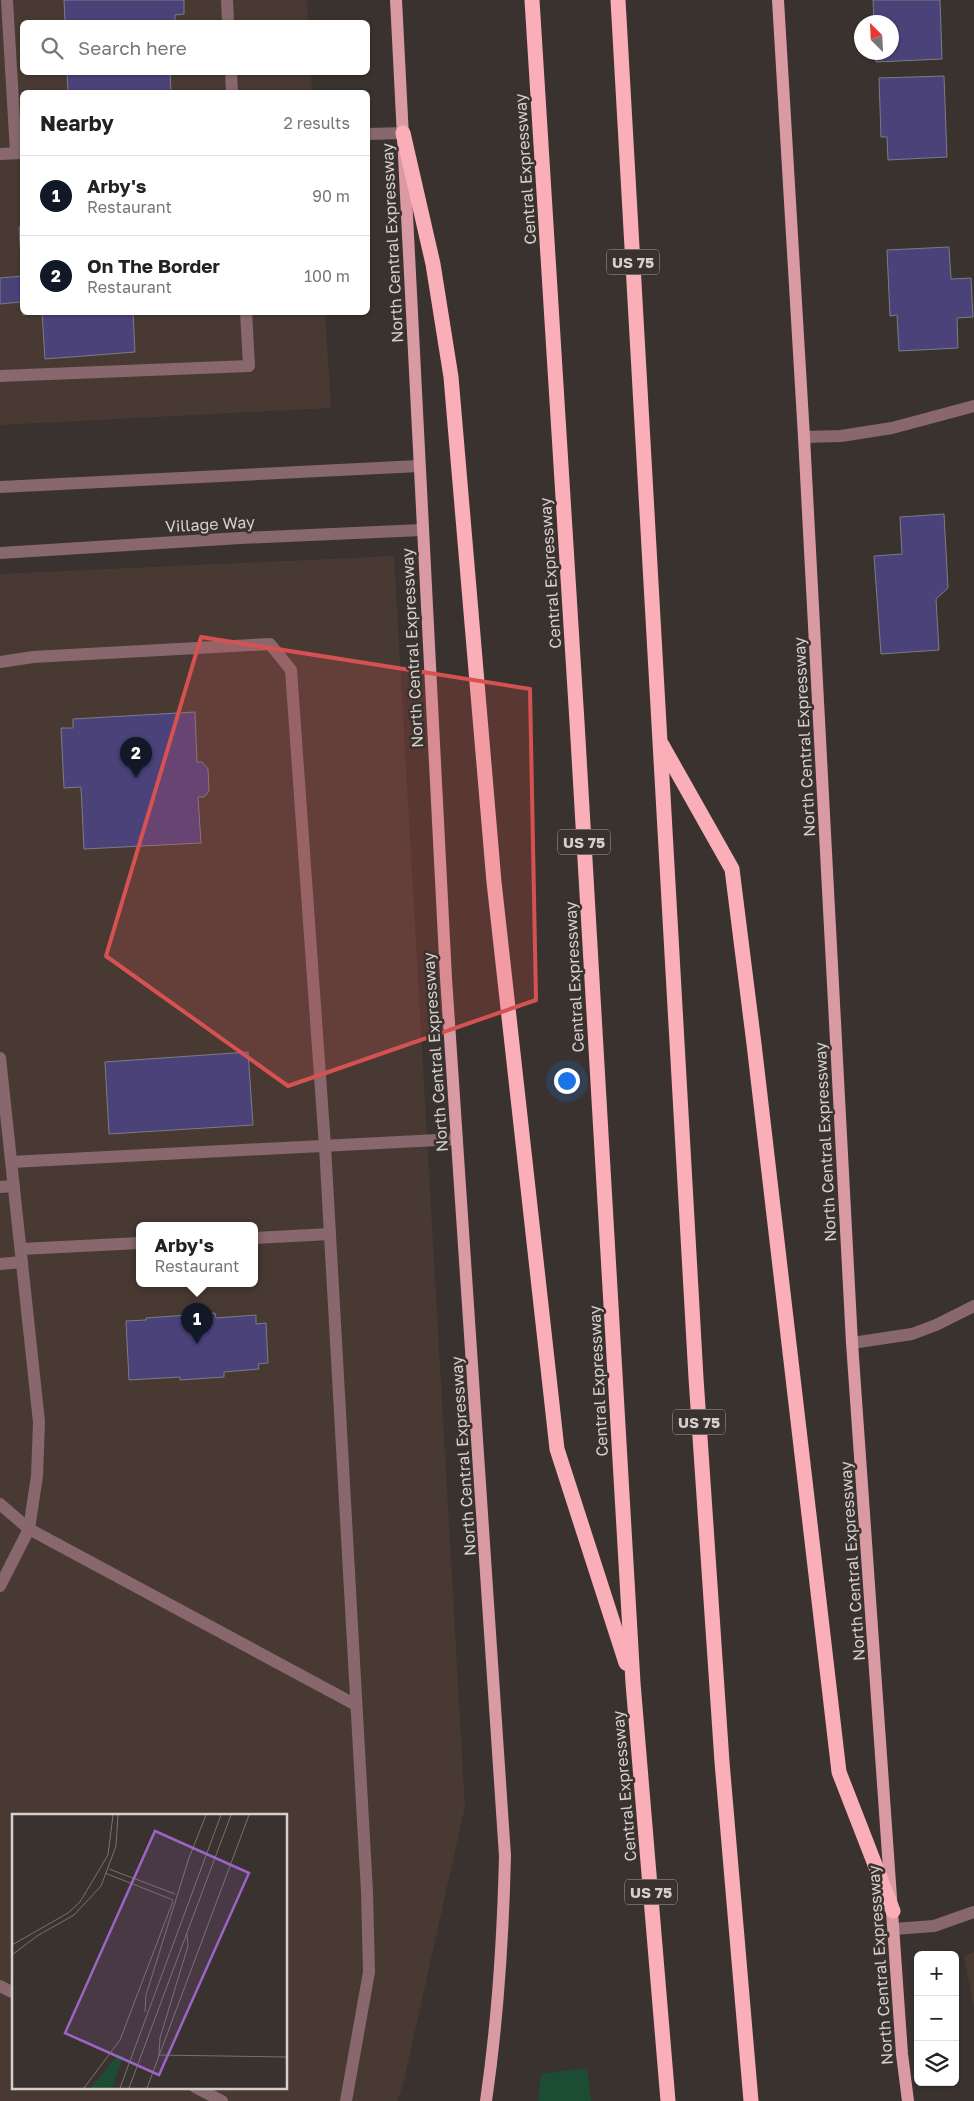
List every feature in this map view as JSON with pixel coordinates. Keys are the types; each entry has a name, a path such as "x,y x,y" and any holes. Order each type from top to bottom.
{"highway":[{"name":"Central Expressway","path":"532,0 578,732 633,1683 668,2101"},
{"name":"US 75","path":"618,0 712,1630 750,2101"},
{"path":"403,133 433,264 451,376 494,882 557,1448 633,1683"},
{"path":"660,742 732,869 758,1073 839,1772 893,1911"}],"main road":[{"name":"North Central Expressway","path":"396,0 446,978 505,1856 503,1942 495,2039 486,2101"},
{"name":"North Central Expressway","path":"778,0 804,437 852,1343 902,2054 908,2101"}],"street":[{"path":"0,154 19,153 6,0"},
{"path":"227,0 228,20"},
{"path":"231,75 232,90"},
{"path":"370,134 403,133"},
{"path":"0,376 249,366 246,315"},
{"path":"804,437 841,436 892,428 974,406"},
{"path":"0,487 419,466"},
{"name":"Village Way","path":"0,553 422,530"},
{"path":"0,662 33,657 270,644 291,670 325,1146 367,1892 369,1972 346,2101"},
{"path":"0,1058 39,1422 37,1476 29,1529 0,1586"},
{"path":"11,1162 457,1139"},
{"path":"0,1187 14,1186"},
{"path":"258,1238 330,1234"},
{"path":"21,1249 136,1243"},
{"path":"0,1264 22,1262"},
{"path":"852,1343 912,1334 936,1325 974,1306"},
{"path":"0,1504 29,1529 356,1705"},
{"path":"894,1928 934,1926 974,1912"},
{"path":"0,1986 12,1992"},
{"path":"197,2088 222,2101"}],"highlighted area":[{"path":"201,637 530,689 536,1000 288,1086 106,956"}],"shaded area":[{"path":"0,0 307,0 308,20 20,20 20,75 311,75 312,90 20,90 20,315 325,315 331,408 0,425"},
{"path":"394,556 465,1807 403,2084 397,2101 0,2101 0,574"},
{"path":"974,1952 974,2009 964,1956"}],"green space":[{"path":"587,2068 591,2101 538,2101 541,2074"}],"building":[{"path":"64,0 184,0 184,14 175,15 175,20 65,20"},
{"path":"873,0 940,0 942,59 876,62 876,60 899,60 899,15 874,15"},
{"path":"67,75 170,75 171,90 68,90"},
{"path":"944,76 947,157 888,160 887,137 881,137 879,78"},
{"path":"949,247 951,279 971,278 973,317 957,318 958,348 899,351 897,315 890,316 887,250"},
{"path":"20,276 20,302 0,304 0,278"},
{"path":"42,315 133,315 135,352 45,359"},
{"path":"944,514 948,588 936,599 939,650 881,654 874,556 902,554 900,517"},
{"path":"195,712 197,762 202,762 208,769 209,791 204,797 198,797 201,843 84,849 81,787 64,788 61,728 73,728 73,719"},
{"path":"248,1052 253,1125 109,1134 105,1062"},
{"path":"215,1313 216,1318 256,1315 256,1324 266,1323 268,1363 258,1364 259,1369 224,1372 224,1377 180,1380 180,1377 129,1380 126,1321"}],"place":[{"name":"On The Border","path":"136,778"},
{"name":"Arby's","path":"197,1344"}]}
